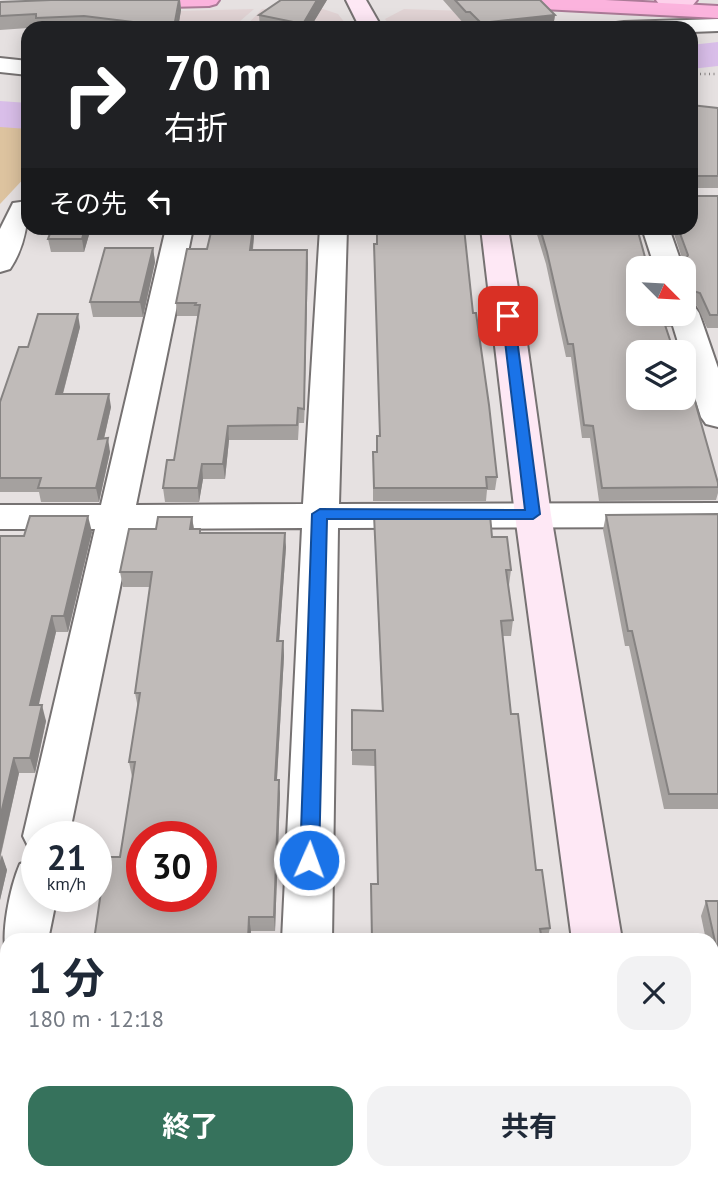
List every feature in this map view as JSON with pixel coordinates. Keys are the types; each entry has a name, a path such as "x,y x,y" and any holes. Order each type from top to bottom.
{"highway":[{"path":"109,2 209,0"},
{"path":"485,0 676,3 718,12"},
{"path":"701,0 718,1"}],"street":[{"path":"356,0 367,21"},
{"path":"698,26 718,25"},
{"path":"0,65 21,67"},
{"path":"0,262 21,211"},
{"path":"49,821 177,235"},
{"path":"307,933 320,514 333,235"},
{"path":"495,235 533,514 596,933"},
{"path":"658,235 665,256"},
{"path":"688,326 718,417"},
{"path":"0,517 320,514 718,515"},
{"path":"25,933 29,912"}],"path":[{"path":"698,74 718,74"}],"shaded area":[{"path":"320,8 338,14 344,21 251,21 262,9"},
{"path":"254,9 240,21 159,21 175,11"},
{"path":"404,9 497,12 504,21 387,21 385,19"},
{"path":"0,119 21,121 21,182 0,204"}],"building":[{"path":"179,0 175,21 125,21 84,16 36,18 36,14 0,16 0,2"},
{"path":"281,0 317,0 305,21 288,21 259,15"},
{"path":"455,0 540,0 555,15 479,21 470,12 466,12"},
{"path":"698,106 718,108 718,176 698,176"},
{"path":"698,196 718,196 718,315 710,315 700,293 696,292 696,256 687,256 681,235 698,235"},
{"path":"49,235 83,235 82,239 48,239"},
{"path":"210,235 252,235 250,250 307,250 304,409 298,408 297,425 228,426 223,464 202,464 198,488 163,488 167,460 174,460 200,305 176,303 187,249 207,249"},
{"path":"377,235 465,235 473,313 476,313 497,477 486,477 487,488 374,488 373,452 377,452 377,436 380,436 374,244 377,244"},
{"path":"542,235 639,235 645,256 626,256 626,326 665,326 670,340 626,340 626,410 696,410 696,405 718,487 602,488 593,426 584,425 573,344 568,344"},
{"path":"105,248 153,248 140,302 90,302"},
{"path":"38,314 78,314 56,394 109,394 98,439 108,438 96,488 38,488 41,478 0,478 0,402 19,347 28,347"},
{"path":"718,514 718,794 669,794 632,631 628,631 606,515"},
{"path":"374,515 490,515 492,537 507,537 511,570 506,570 513,620 501,621 511,714 518,714 536,870 542,870 550,928 540,929 541,933 372,933 371,884 378,884 375,750 352,750 352,710 383,711"},
{"path":"30,516 88,516 64,616 52,616 30,705 42,705 30,758 14,758 0,818 0,536 24,536"},
{"path":"158,517 192,517 190,529 200,529 200,533 285,533 277,641 283,641 275,780 279,780 274,917 249,917 248,933 95,933 98,912 112,912 112,857 120,857 135,762 129,762 140,693 135,693 152,572 120,572 129,529 156,529"},
{"path":"706,901 718,901 718,933 713,933"}],"waterway":[{"path":"698,56 718,54"},
{"path":"0,114 21,116"}],"route":[{"path":"309,860 320,514 533,514 508,316"}]}
